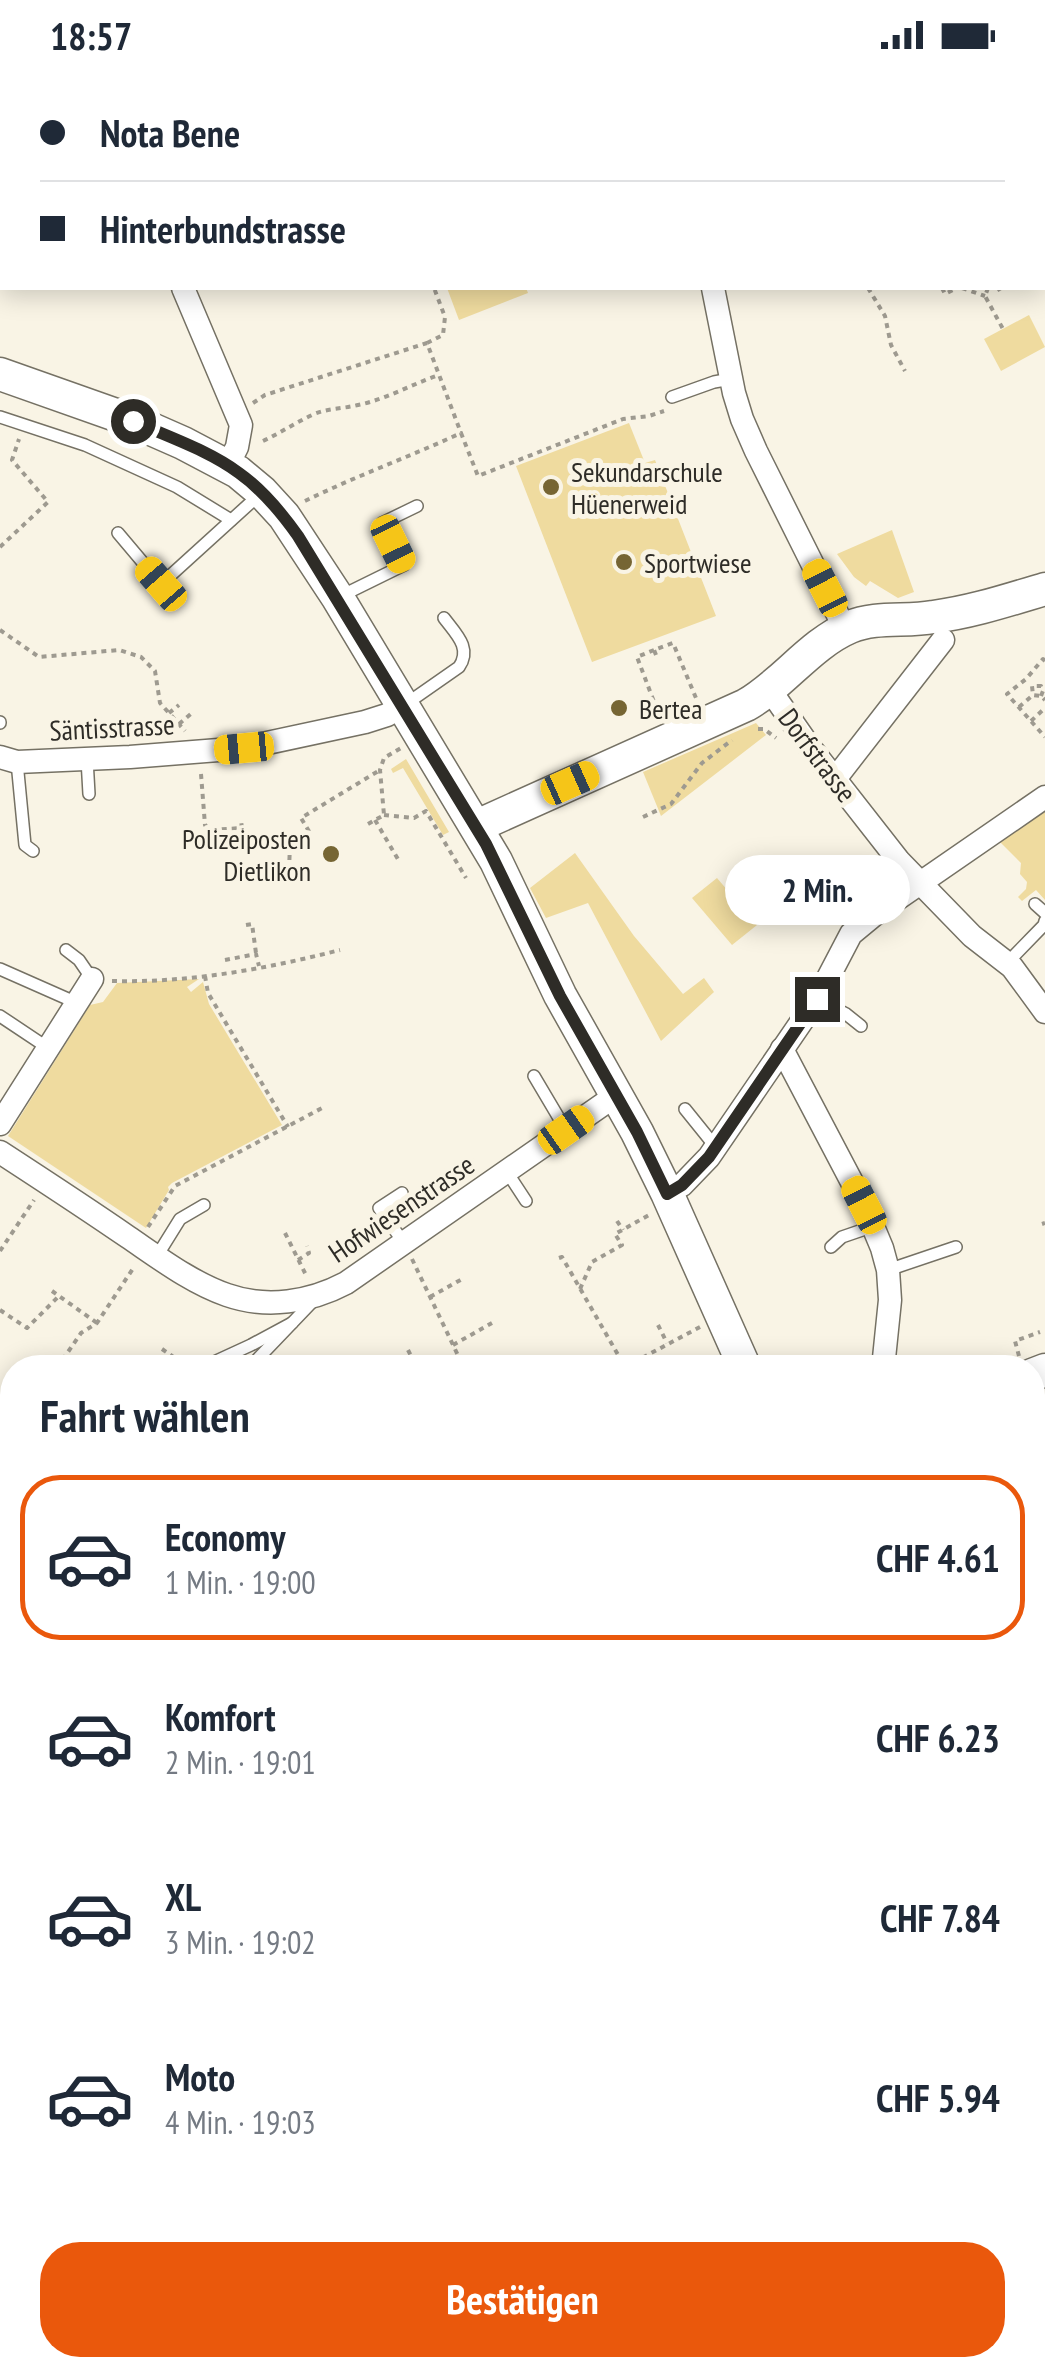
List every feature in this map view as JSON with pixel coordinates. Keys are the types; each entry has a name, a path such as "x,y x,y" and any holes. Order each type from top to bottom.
{"street":[{"path":"183,290 241,425 228,466"},
{"path":"713,290 731,379 748,435 845,629"},
{"path":"0,374 133,421 228,466 262,492 298,536 496,861 560,996 637,1132 663,1202 739,1355"},
{"path":"770,690 824,642 845,629 870,622 954,614 1045,588"},
{"path":"835,780 943,640"},
{"name":"Dorfstrasse","path":"476,826 732,712 770,690 835,780 920,884 972,936 1007,963 1045,1012"},
{"name":"Säntisstrasse","path":"8,759 86,759 244,748 387,716 402,706"},
{"path":"663,1202 718,1145 817,999 851,934 1045,797"},
{"path":"0,1124 92,979"},
{"path":"782,1049 874,1226 888,1270 890,1312 885,1355"},
{"name":"Hofwiesenstrasse","path":"0,1152 148,1258 240,1298 273,1302 346,1284 615,1096"}],"lane":[{"path":"672,398 731,379"},
{"path":"0,417 85,445 177,487 231,520"},
{"path":"118,534 161,584 262,492"},
{"path":"338,598 404,565 382,522 417,506"},
{"path":"402,706 464,660 462,642 444,618"},
{"path":"8,759 24,845 33,851"},
{"path":"86,759 89,794"},
{"path":"1007,963 1044,925 1045,917 1035,904"},
{"path":"66,950 79,960 92,979"},
{"path":"0,969 25,973 77,1002"},
{"path":"817,999 860,1026"},
{"path":"0,1016 48,1048"},
{"path":"534,1076 566,1130"},
{"path":"685,1109 718,1145"},
{"path":"506,1172 526,1201"},
{"path":"402,1193 379,1208 404,1243"},
{"path":"148,1258 180,1219 204,1205"},
{"path":"830,1247 842,1237 874,1226"},
{"path":"888,1270 956,1247"},
{"path":"261,1355 292,1323 314,1290"},
{"path":"229,1355 292,1323"},
{"path":"237,1355 251,1345"}],"path":[{"path":"249,406 265,395 443,335 445,317 435,290"},
{"path":"869,290 885,316 891,345 905,370"},
{"path":"966,290 985,296 1003,329"},
{"path":"985,296 987,290"},
{"path":"427,343 478,476 623,419 665,410"},
{"path":"263,440 330,408 358,406 439,375"},
{"path":"0,547 48,502 12,460 24,425"},
{"path":"298,504 461,432"},
{"path":"0,630 39,657 119,650 141,657 155,672 160,703 193,740"},
{"path":"664,728 655,695 637,656 673,643 702,712"},
{"path":"1045,661 1007,694 1045,736"},
{"path":"1019,708 1032,695 1026,678"},
{"path":"1032,686 1043,684 1043,698 1032,695"},
{"path":"169,713 180,704"},
{"path":"1031,721 1045,708"},
{"path":"179,724 192,713"},
{"path":"750,730 764,730 776,738"},
{"path":"642,816 671,804 702,762 738,736"},
{"path":"384,815 380,770 390,754"},
{"path":"200,759 205,825 210,830 242,828 241,821"},
{"path":"289,870 290,845 310,832 301,818 380,770"},
{"path":"368,824 384,815 414,818 426,811 466,878"},
{"path":"375,820 399,861"},
{"path":"246,925 252,924 259,968"},
{"path":"117,981 205,976 340,950"},
{"path":"224,960 256,954"},
{"path":"205,976 208,993 288,1126"},
{"path":"146,1232 176,1186 324,1107"},
{"path":"0,1252 39,1192"},
{"path":"580,1289 592,1262 622,1245 615,1234 663,1202"},
{"path":"617,1221 623,1230"},
{"path":"285,1233 314,1290"},
{"path":"404,1243 458,1355"},
{"path":"298,1260 310,1253 307,1246"},
{"path":"558,1258 562,1257 619,1355"},
{"path":"65,1355 80,1332 97,1324 148,1258"},
{"path":"430,1297 464,1278"},
{"path":"52,1291 97,1324"},
{"path":"0,1310 27,1328 58,1297"},
{"path":"454,1345 492,1323"},
{"path":"646,1355 708,1323"},
{"path":"658,1326 667,1343"},
{"path":"1024,1355 1014,1341 1040,1332"},
{"path":"162,1348 169,1354"},
{"path":"408,1350 410,1355"}],"shaded area":[{"path":"448,290 527,290 528,293 459,320"},
{"path":"1029,315 1045,347 1001,371 984,339"},
{"name":"Sportwiese","path":"629,423 645,463 655,460 716,616 592,662 516,466"},
{"path":"892,530 914,592 898,598 870,581 866,586 837,554"},
{"path":"756,723 766,735 661,816 643,772"},
{"path":"406,759 449,832 443,835 403,768 393,773 391,769"},
{"path":"1045,810 1045,900 1036,890 1022,901 1018,897 1027,882 1020,874 1021,863 999,841"},
{"path":"575,853 634,936 683,994 704,978 714,992 661,1041 588,903 546,918 530,888"},
{"path":"717,878 757,925 732,945 692,898"},
{"path":"199,979 187,987 191,992 203,982 209,1004 282,1125 172,1183 146,1228 8,1136 90,1005 103,1002 117,983"}],"place":[{"name":"Sekundarschule Hüenerweid","path":"551,487"},
{"name":"Sportwiese","path":"624,562"},
{"name":"Bertea","path":"619,708"},
{"name":"Polizeiposten Dietlikon","path":"331,854"}],"route":[{"path":"133,421 238,472 262,492 298,536 486,844 560,996 637,1132 667,1194 682,1185 709,1157 817,999"}]}
